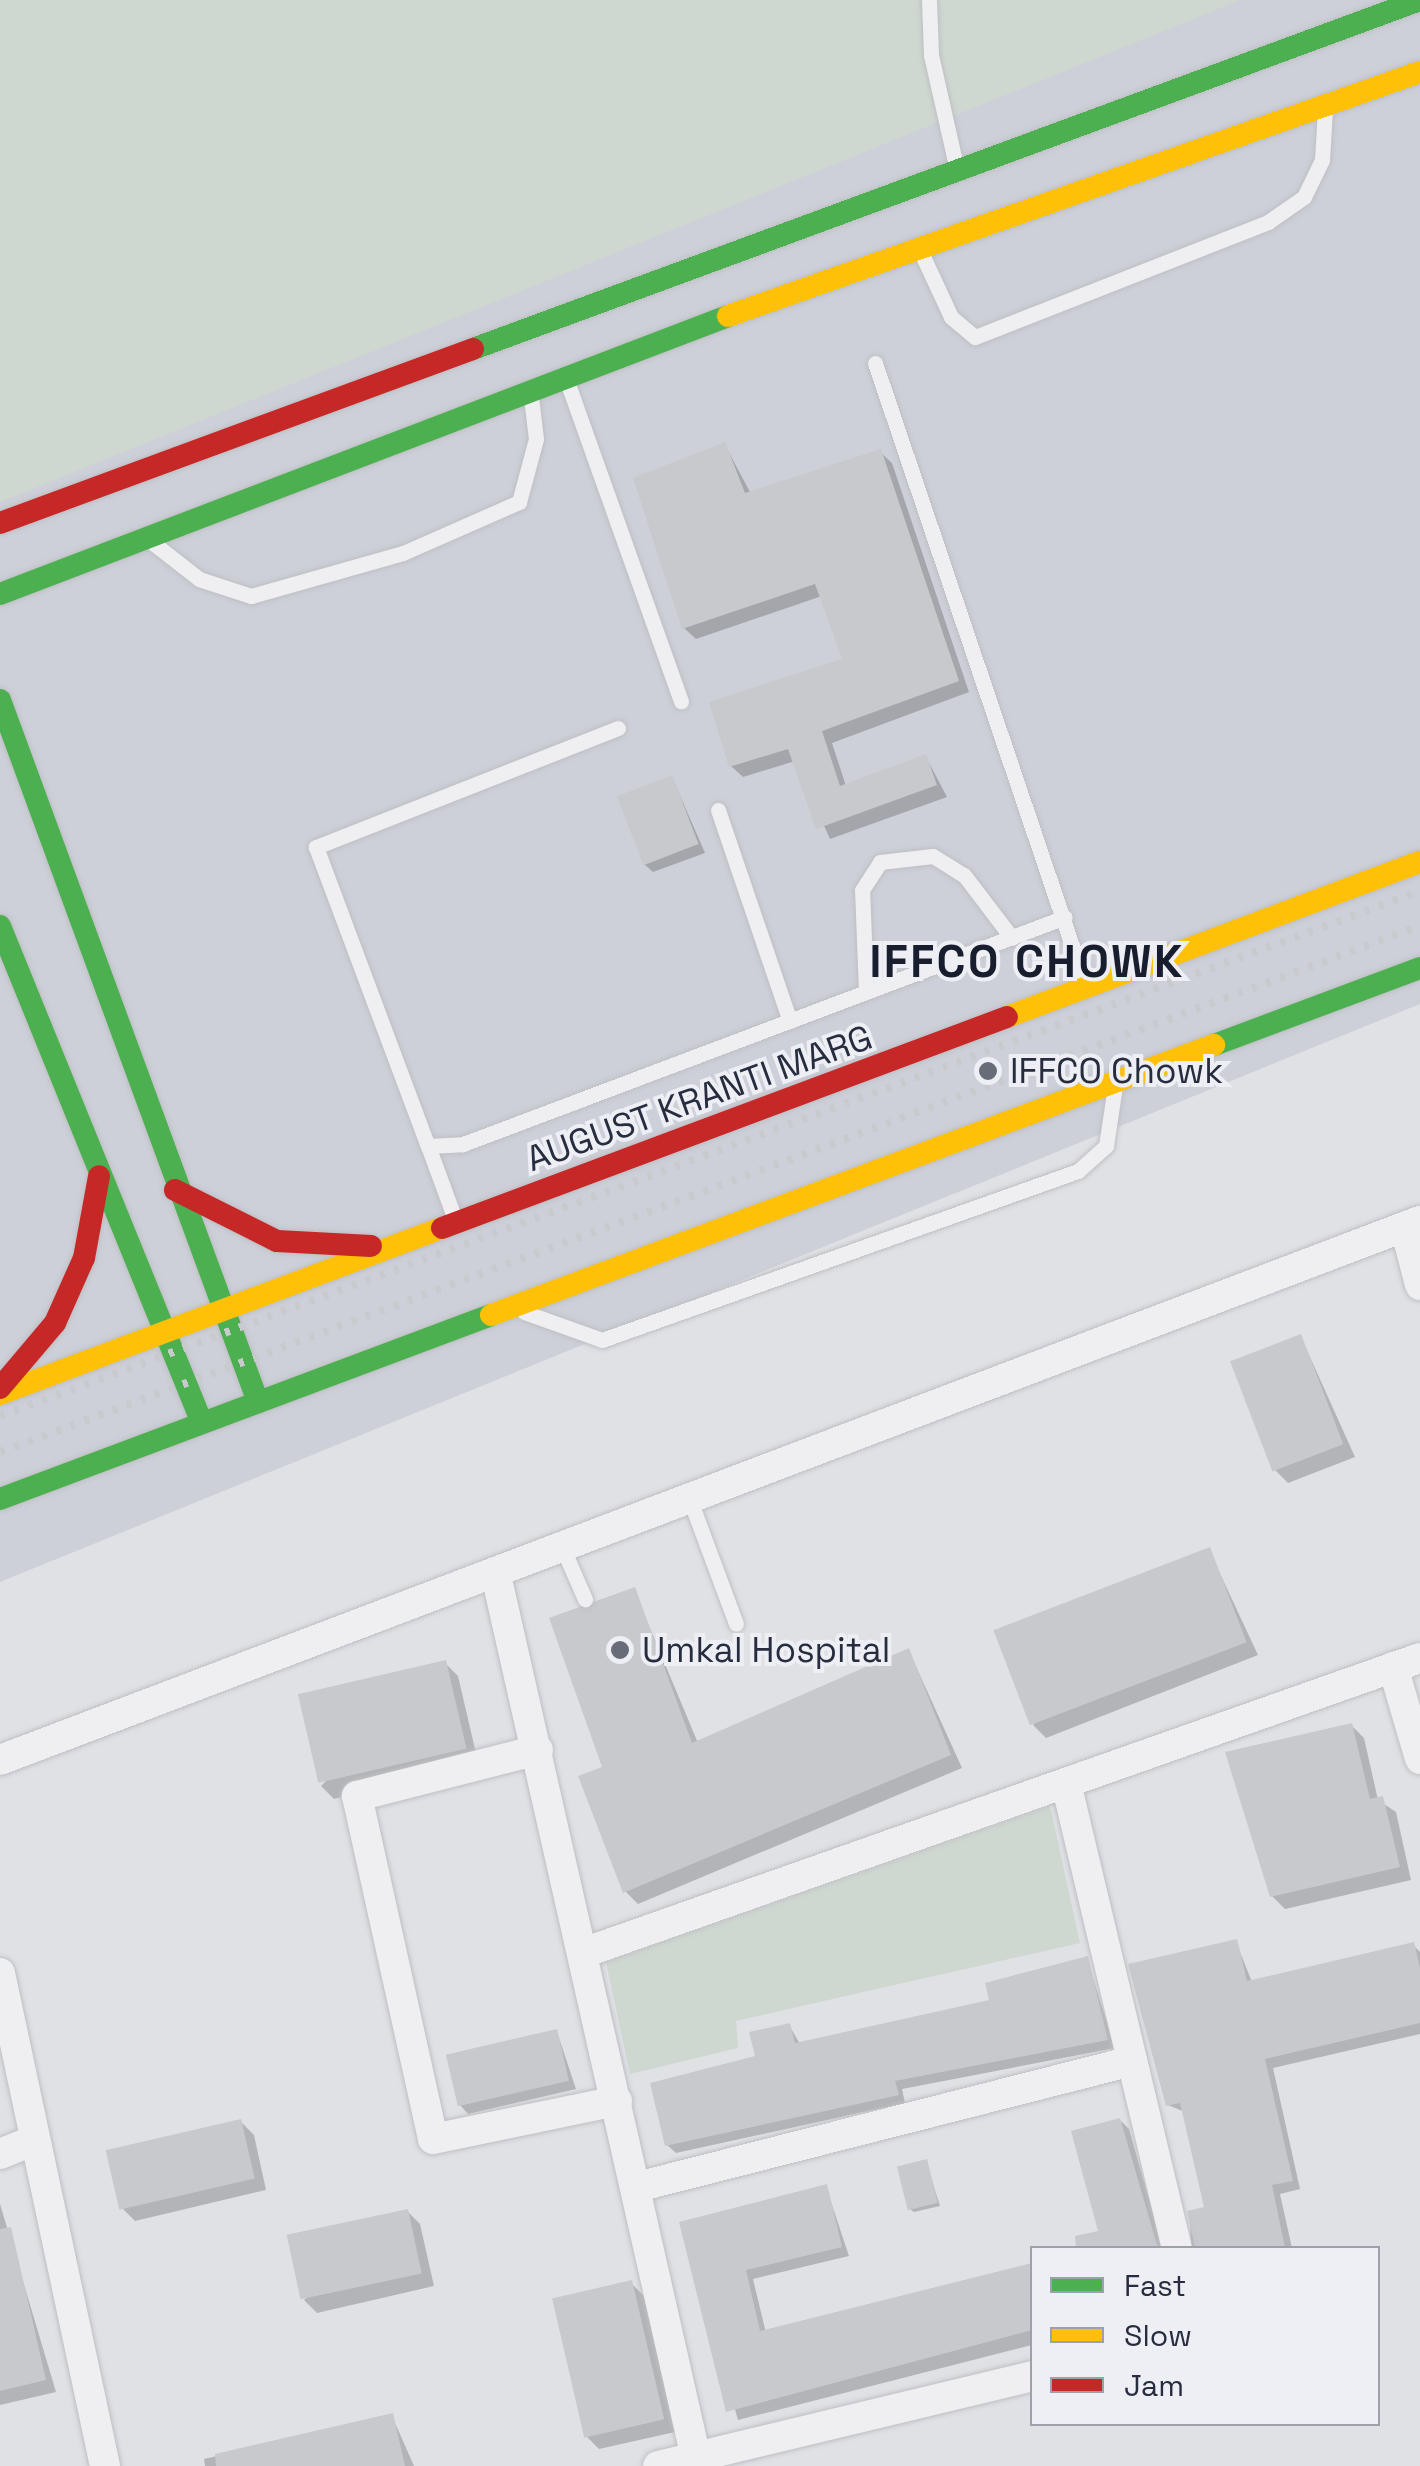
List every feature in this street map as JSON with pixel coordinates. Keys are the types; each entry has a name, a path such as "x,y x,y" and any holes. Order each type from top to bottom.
{"street":[{"path":"0,523 1420,0"},
{"path":"0,594 568,384 918,246 1420,72"},
{"path":"0,700 176,1190 258,1402"},
{"name":"AUGUST KRANTI MARG","path":"0,1391 1087,992 1420,862"},
{"path":"0,926 202,1423"},
{"path":"0,1499 1420,968"},
{"path":"0,1391 54,1323 84,1258 99,1176"},
{"path":"176,1190 277,1241 344,1248 413,1242"},
{"path":"0,1760 563,1550 1413,1224 1420,1285"},
{"path":"496,1575 586,1952 695,2454"},
{"path":"586,1952 1407,1662 1420,1758"},
{"path":"538,1750 357,1796 433,2140 618,2101"},
{"path":"1066,1782 1177,2246"},
{"path":"0,1973 106,2466"},
{"path":"636,2187 1132,2061"},
{"path":"0,2154 36,2140"},
{"path":"658,2466 695,2454 1030,2376"}],"lane":[{"path":"929,0 930,56 956,170"},
{"path":"918,246 951,317 975,336 1268,222 1304,197 1322,160 1325,106"},
{"path":"875,363 1087,992"},
{"path":"568,384 682,702"},
{"path":"146,537 199,579 251,596 404,552 519,502 536,438 531,397"},
{"path":"457,1225 316,848 618,728"},
{"path":"718,810 790,1021"},
{"path":"866,992 862,890 880,862 933,856 964,875 1012,938"},
{"path":"428,1146 462,1144 1065,918"},
{"path":"512,1308 602,1340 1078,1172 1106,1146 1115,1082"},
{"path":"690,1500 736,1624"},
{"path":"563,1550 584,1599"}],"shaded area":[{"path":"0,0 1420,0 1420,1004 0,1582"},
{"path":"0,0 1240,0 0,502"},
{"path":"1050,1806 1080,1943 736,2021 738,2048 630,2074 606,1962"}],"building":[{"path":"725,442 745,493 881,449 959,681 822,731 840,786 926,754 937,785 816,829 788,749 729,767 709,702 842,659 815,584 682,629 633,478"},
{"path":"672,775 699,844 643,865 617,796"},
{"path":"1301,1334 1343,1444 1272,1471 1230,1361"},
{"path":"1210,1547 1247,1642 1030,1725 993,1630"},
{"path":"635,1587 692,1743 909,1648 951,1755 623,1893 578,1776 602,1767 549,1618"},
{"path":"446,1660 466,1749 318,1783 298,1694"},
{"path":"1352,1723 1370,1799 1383,1796 1400,1867 1270,1897 1225,1752"},
{"path":"1237,1939 1247,1981 1414,1942 1420,1968 1420,2023 1265,2059 1293,2181 1272,2185 1285,2246 1195,2246 1187,2211 1204,2207 1180,2103 1166,2106 1128,1964"},
{"path":"1088,1956 1108,2040 895,2081 899,2095 665,2146 650,2083 755,2056 749,2032 790,2023 795,2043 989,2000 985,1983"},
{"path":"557,2029 569,2081 458,2106 446,2055"},
{"path":"1120,2118 1157,2246 1076,2246 1075,2236 1098,2231 1071,2131"},
{"path":"241,2119 255,2178 119,2210 106,2150"},
{"path":"927,2159 938,2203 908,2210 897,2166"},
{"path":"827,2184 842,2247 746,2270 760,2331 1030,2264 1030,2331 726,2412 679,2222"},
{"path":"408,2209 422,2274 300,2299 287,2235"},
{"path":"11,2227 46,2380 0,2391 0,2229"},
{"path":"632,2280 664,2419 584,2438 552,2298"},
{"path":"393,2413 405,2466 216,2466 215,2454"}],"railway":[{"path":"0,1416 1420,891"},
{"path":"0,1452 1420,926"}],"traffic: fast":[{"path":"473,349 1420,0"},
{"path":"0,594 728,316"},
{"path":"0,700 258,1402"},
{"path":"0,926 202,1423"},
{"path":"1214,1045 1420,968"},
{"path":"0,1499 491,1315"}],"traffic: slow":[{"path":"728,316 1420,72"},
{"path":"1007,1017 1420,862"},
{"path":"491,1315 1214,1045"},
{"path":"0,1394 442,1228"}],"traffic: jam":[{"path":"0,523 473,349"},
{"path":"442,1228 1007,1017"},
{"path":"0,1388 55,1323 84,1258 99,1176"},
{"path":"175,1190 277,1241 371,1246"}],"place":[{"name":"IFFCO Chowk","path":"988,1071"},
{"name":"Umkal Hospital","path":"620,1650"}],"district":[{"name":"IFFCO CHOWK","path":"1027,962"}]}
